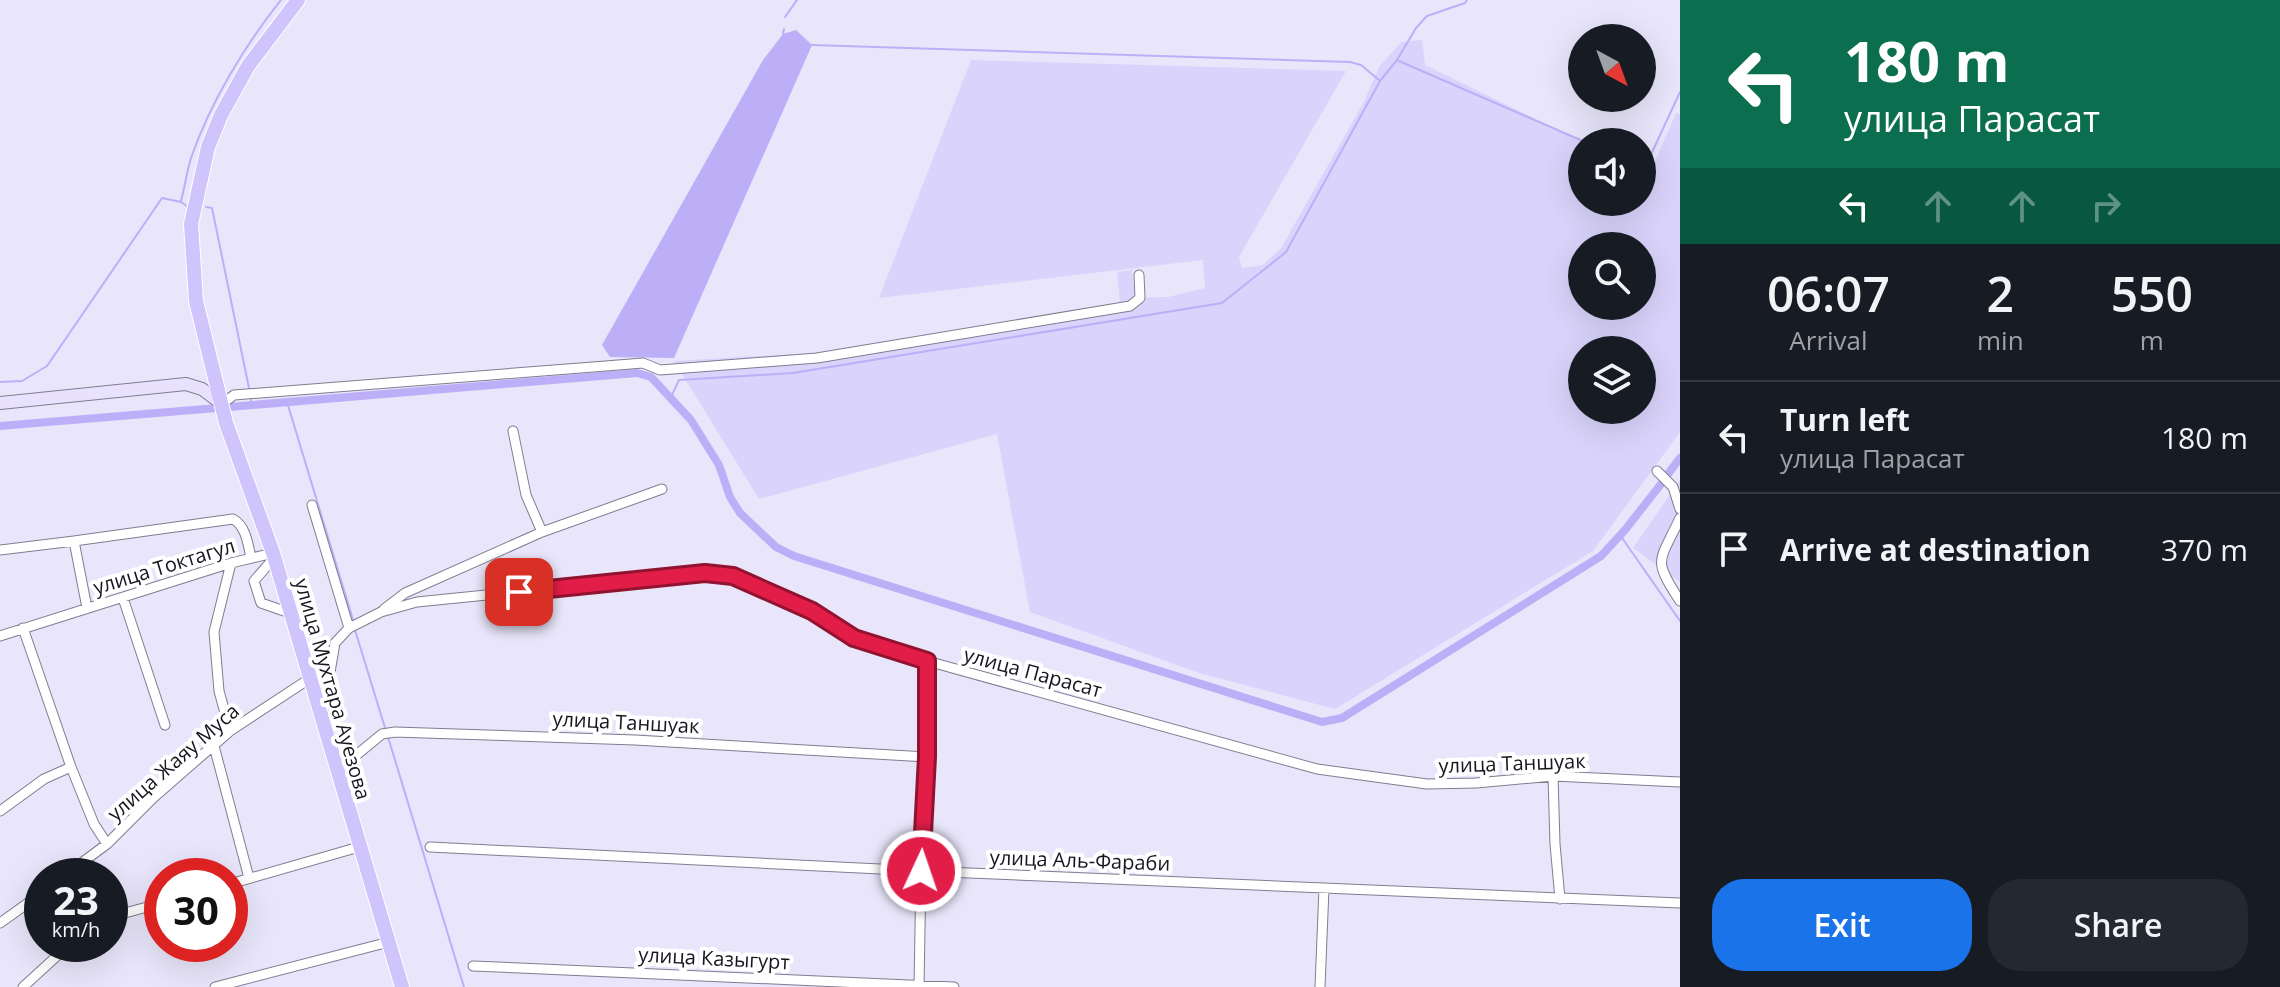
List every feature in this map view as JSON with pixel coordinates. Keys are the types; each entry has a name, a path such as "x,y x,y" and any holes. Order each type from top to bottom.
{"main road":[{"name":"улица Мухтара Ауезова","path":"298,0 255,56 229,99 208,147 191,224 196,301 226,423 273,556 402,987"},
{"path":"0,403 186,384 205,390 222,404"}],"street":[{"path":"222,404 234,395 643,363 660,370 817,358 1130,306 1140,298 1139,275"},
{"path":"513,431 526,495 542,532"},
{"path":"1657,471 1673,487 1680,509"},
{"path":"381,612 405,593 542,532 662,489"},
{"path":"312,505 353,626 335,643 321,721"},
{"path":"1680,518 1660,562 1663,575 1680,601"},
{"name":"улица Токтагул","path":"87,608 74,541 233,519 243,529 251,558"},
{"path":"0,550 74,541"},
{"path":"273,556 254,581 258,600 290,613"},
{"name":"улица Токтагул","path":"0,636 231,563 273,556"},
{"path":"230,731 219,691 214,632 231,563"},
{"name":"улица Парасат","path":"353,626 381,612 426,601 705,573 733,576 812,611 854,638 927,661 1317,769 1345,774"},
{"path":"422,585 426,601"},
{"path":"123,598 165,725"},
{"path":"23,628 71,767 94,824 107,844"},
{"path":"919,986 927,661"},
{"name":"улица Жаяу Муса","path":"88,858 230,731 309,679"},
{"name":"улица Таншуак","path":"337,771 387,733 635,740 927,757"},
{"path":"214,746 249,878 359,847"},
{"path":"0,811 44,779 71,767"},
{"name":"улица Таншуак","path":"1345,774 1427,784 1553,776 1680,782"},
{"path":"1553,776 1560,899"},
{"name":"улица Аль-Фараби","path":"430,847 1680,903"},
{"path":"1320,987 1324,888"},
{"path":"0,923 24,906"},
{"path":"215,987 389,942"},
{"path":"23,987 50,962"},
{"name":"улица Казыгурт","path":"473,966 954,987"}],"shaded area":[{"path":"796,30 812,45 674,358 610,357 602,345 763,60 783,34"},
{"path":"1422,40 1425,65 1568,135 1568,216 1656,216 1656,159 1676,113 1680,114 1680,432 1593,551 1335,709 1199,673 1030,612 997,434 759,499 674,361 814,353 1114,305 1120,303 1117,272 1132,270 1135,298 1168,297 1205,288 1203,260 879,298 971,60 1346,71 1239,257 1242,268 1263,265 1281,248 1364,102 1379,67 1401,42"},
{"path":"1680,480 1680,582 1633,548"}],"waterway":[{"path":"181,201 191,158 208,116 242,55 281,0"},
{"path":"785,17 797,0"},
{"path":"671,397 679,380 793,373 1222,303 1286,252 1380,81 1416,28 1427,16 1467,0"},
{"path":"783,34 784,29"},
{"path":"812,45 1350,62 1361,65 1379,80"},
{"path":"1399,61 1568,135"},
{"path":"1656,144 1680,92"},
{"path":"0,382 22,381 47,366 162,198 187,206"},
{"path":"206,207 212,208 249,388"},
{"path":"0,426 637,373 651,377 691,420 719,465 730,497 740,513 776,547 794,556 1322,722 1342,718 1601,556 1661,484"},
{"path":"251,400 252,405"},
{"path":"287,402 354,623"},
{"path":"1668,474 1680,458"},
{"path":"1620,535 1680,621"},
{"path":"355,630 386,731"},
{"path":"388,737 464,987"}],"route":[{"path":"519,592 705,573 733,576 812,611 854,638 927,661 927,757 921,871"}]}
